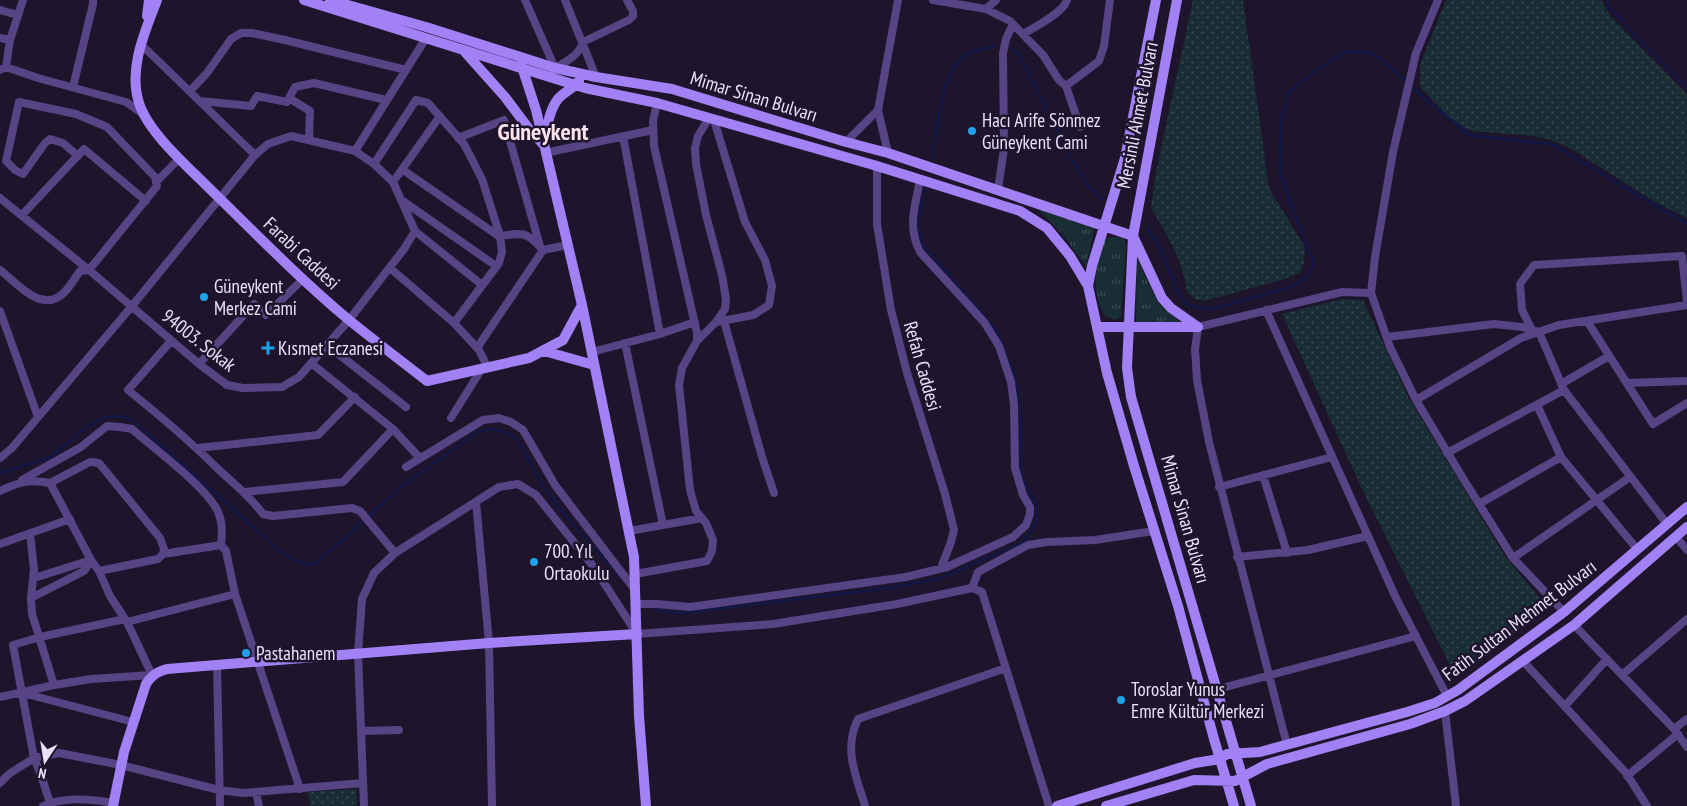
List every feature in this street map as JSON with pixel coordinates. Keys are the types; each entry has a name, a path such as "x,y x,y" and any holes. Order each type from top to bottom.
{"street":[{"path":"23,0 3,69 126,102 144,114"},
{"path":"73,87 93,0"},
{"path":"145,27 148,0"},
{"path":"145,27 157,0"},
{"name":"Mimar Sinan Bulvarı","path":"304,0 576,85 657,103 877,166 1020,211 1047,228 1070,256 1088,286 1118,410 1178,606 1234,806"},
{"name":"Mimar Sinan Bulvarı","path":"330,0 426,27 555,68 582,75 672,89 846,142 888,152 1104,226 1088,286"},
{"path":"525,0 555,68"},
{"path":"565,0 596,77"},
{"path":"546,76 574,56 581,48 583,42 629,20 633,16 633,11 627,0"},
{"path":"888,152 878,110 898,0"},
{"path":"933,0 986,9 1013,24 1043,55 1058,80 1066,86 1080,127"},
{"path":"986,9 996,0"},
{"path":"1023,34 1057,12 1066,4 1067,0"},
{"path":"1066,86 1099,61 1104,46 1110,0"},
{"name":"Mersinli Ahmet Bulvarı","path":"1104,226 1125,158 1156,0"},
{"name":"Mersinli Ahmet Bulvarı","path":"1133,236 1177,0"},
{"path":"1438,0 1416,53 1393,152 1375,257 1371,293 1386,338 1416,400 1447,453 1513,558 1564,612"},
{"path":"0,10 18,15"},
{"path":"998,189 1004,149 1003,53 1013,24"},
{"name":"Farabi Caddesi","path":"145,27 136,73 136,92 150,124 180,159 303,279 350,320 427,381 529,358 544,351 563,340 582,305"},
{"path":"190,91 207,73 231,39 241,34 252,33 285,40 406,70"},
{"path":"0,38 10,40"},
{"path":"355,150 426,38"},
{"path":"140,45 255,155"},
{"path":"464,51 505,97 545,149"},
{"path":"517,56 536,110 568,245 634,557 639,716 646,806"},
{"path":"545,149 552,110 557,100 576,85 582,75"},
{"path":"200,101 251,106 257,96 287,102 296,87 314,83 386,100"},
{"path":"289,98 310,110 309,139"},
{"path":"374,164 416,100 428,103 464,144 482,179 500,237 502,252 496,266 454,323"},
{"path":"0,270 40,300 51,301 62,295 80,271 89,270 157,186 157,181 150,170 107,127 76,114 19,102 6,161 15,170 23,174 44,143 50,139 63,143 78,156"},
{"path":"657,103 653,121 654,146 698,333 697,341"},
{"path":"846,142 878,110"},
{"path":"394,182 440,116"},
{"path":"711,119 698,136 695,148 696,164 706,215 726,298 725,309 720,322 774,493"},
{"path":"635,574 707,561 712,551 713,540 706,523 696,512 690,490 679,385 682,368 697,341 720,322 753,315 769,305 772,286 764,260 746,222 711,119"},
{"path":"458,138 504,120 541,248 477,348"},
{"path":"545,149 653,130"},
{"path":"0,458 12,448 132,306 255,155 268,144 280,139 291,136 355,150 394,182 415,231 482,285"},
{"path":"622,136 660,334"},
{"path":"22,215 84,149 146,201"},
{"path":"157,181 180,159"},
{"name":"Refah Caddesi","path":"877,166 877,224 891,310 907,373 945,494 954,530 941,568"},
{"path":"403,170 500,237 528,235 541,248"},
{"path":"635,604 690,607 906,577 941,568 1013,537 1026,525 1030,514 1030,507 1015,468 1014,404 1011,382 999,346 984,322 920,252 913,234 913,221 920,180"},
{"name":"94003. Sokak","path":"0,198 89,270 199,364 227,385 243,388 282,387 299,377 350,320 404,249 415,231"},
{"path":"402,200 496,266"},
{"path":"1104,226 1133,236 1162,298 1171,308 1198,327"},
{"name":"Mimar Sinan Bulvarı","path":"1133,236 1127,368 1131,396 1251,806"},
{"path":"541,248 568,245"},
{"path":"1667,524 1563,387 1522,310 1520,284 1534,266 1682,256 1687,301"},
{"path":"390,268 454,323 477,348 484,369 451,418"},
{"path":"199,364 254,304 266,315 303,279"},
{"path":"1097,327 1198,327 1342,292 1371,293"},
{"path":"1416,400 1521,338 1535,332 1559,325 1687,305"},
{"path":"1266,310 1368,536 1447,696"},
{"path":"0,311 38,417"},
{"path":"1587,321 1653,424 1687,403"},
{"path":"592,352 660,334 694,322"},
{"path":"1386,338 1494,324 1522,327 1535,332"},
{"path":"1198,327 1195,349 1197,380 1219,487 1287,745"},
{"path":"171,341 128,390 198,448 218,469 246,492 263,514 267,516 352,508 369,521 395,553"},
{"path":"625,343 663,525"},
{"path":"327,345 406,407"},
{"path":"544,351 594,365"},
{"path":"1447,453 1537,406 1609,356"},
{"path":"311,363 393,429 418,456"},
{"path":"1627,383 1687,381"},
{"path":"198,448 318,435 355,397"},
{"path":"1537,406 1561,458 1637,549"},
{"path":"406,467 483,420 499,418 511,422 523,430 555,485 635,590"},
{"path":"0,491 81,447 107,426 132,429 204,492 218,511 223,528 221,545 226,551 235,594 300,789"},
{"path":"246,492 343,482 393,429"},
{"path":"1219,487 1332,457"},
{"path":"1479,504 1561,458"},
{"path":"19,482 36,480 50,483 90,462 99,463 160,538 163,543 163,554"},
{"path":"1264,475 1286,552"},
{"path":"1513,558 1630,476"},
{"path":"50,483 91,560 99,571 110,596 126,621 152,675"},
{"path":"364,806 358,653 362,599 374,573 395,553 499,487 518,484 536,495 593,566 637,634"},
{"path":"476,502 489,643 492,806"},
{"name":"Fatih Sultan Mehmet Bulvarı","path":"1220,759 1227,754 1260,752 1407,712 1447,696 1564,612 1687,506"},
{"path":"629,531 702,518"},
{"path":"0,544 70,519"},
{"name":"Fatih Sultan Mehmet Bulvarı","path":"1227,782 1235,781 1267,764 1410,724 1445,711 1465,701 1574,625 1687,527"},
{"path":"972,588 978,572 1028,545 1047,542 1095,540 1154,531"},
{"path":"30,533 34,578 31,598 32,614 54,685"},
{"path":"1237,558 1308,550 1368,536"},
{"path":"1676,537 1687,550"},
{"path":"99,571 158,559 163,554 221,545"},
{"path":"34,578 91,560"},
{"path":"31,598 84,571 91,560"},
{"path":"0,697 91,679 152,675 167,669 489,643 773,624 897,604 972,588 982,592 1049,806"},
{"path":"152,675 146,684 133,722 113,804 99,801 71,800 47,804 34,758 13,645 40,637 126,621 235,594"},
{"path":"1622,675 1687,619"},
{"path":"1574,625 1676,732 1687,747"},
{"path":"1218,689 1416,636"},
{"path":"1565,706 1607,659"},
{"path":"1522,660 1627,776 1647,806"},
{"path":"217,665 220,806"},
{"path":"865,806 853,765 850,747 858,719 1006,668"},
{"path":"21,692 133,722"},
{"path":"1445,711 1456,806"},
{"path":"1627,776 1676,732 1687,719"},
{"path":"361,731 399,730"},
{"path":"0,782 34,758 59,753 121,765 219,790 243,793 362,783"},
{"path":"1057,806 1195,763 1220,759"},
{"path":"1106,806 1194,780 1227,782"},
{"path":"256,792 259,806"}],"green space":[{"path":"1193,0 1243,0 1269,188 1305,247 1304,263 1301,272 1285,279 1204,301 1195,299 1187,292 1178,258 1151,208 1156,172"},
{"path":"1446,0 1601,0 1611,17 1687,94 1687,218 1657,203 1568,147 1534,136 1472,131 1451,119 1420,87 1420,65"},
{"path":"1038,209 1095,227 1086,266 1062,234"},
{"path":"1112,237 1123,238 1126,244 1121,317 1115,320 1104,315 1096,286 1097,268 1104,239"},
{"path":"1137,259 1157,301 1183,324 1136,325"},
{"path":"1342,299 1363,300 1408,397 1504,555 1546,606 1471,668 1455,675 1363,491 1282,314"},
{"path":"356,789 357,806 310,806 308,792"}],"waterway":[{"path":"1607,0 1608,6 1687,88"},
{"path":"932,158 944,92 954,68 968,54 995,46"},
{"path":"1012,49 1020,56 1070,156 1088,186 1103,200"},
{"path":"1146,227 1158,245 1179,294 1185,303 1198,308 1213,309 1295,285 1308,275 1314,263 1280,172 1281,117 1290,91 1345,52 1365,52 1377,56 1404,80"},
{"path":"1414,89 1469,135 1552,144 1687,224"},
{"path":"655,609 684,613 897,587 941,578 1022,543 1032,531 1037,517 1036,503 1026,487 1021,470 1021,425 1018,387 998,333 922,244 919,223 925,187"},
{"path":"0,473 51,457 89,425 106,417 123,416 136,423 278,549 296,561 311,564 317,563 401,487 479,431 492,429 508,433 518,440 540,482 562,511 621,578"}],"place":[{"name":"Hacı Arife Sönmez Güneykent Cami","path":"972,131"},
{"name":"Güneykent Merkez Cami","path":"204,297"},
{"name":"Kısmet Eczanesi","path":"268,348"},
{"name":"700. Yıl Ortaokulu","path":"534,562"},
{"name":"Pastahanem","path":"246,653"},
{"name":"Toroslar Yunus Emre Kültür Merkezi","path":"1121,700"}],"district":[{"name":"Güneykent","path":"543,131"}]}
